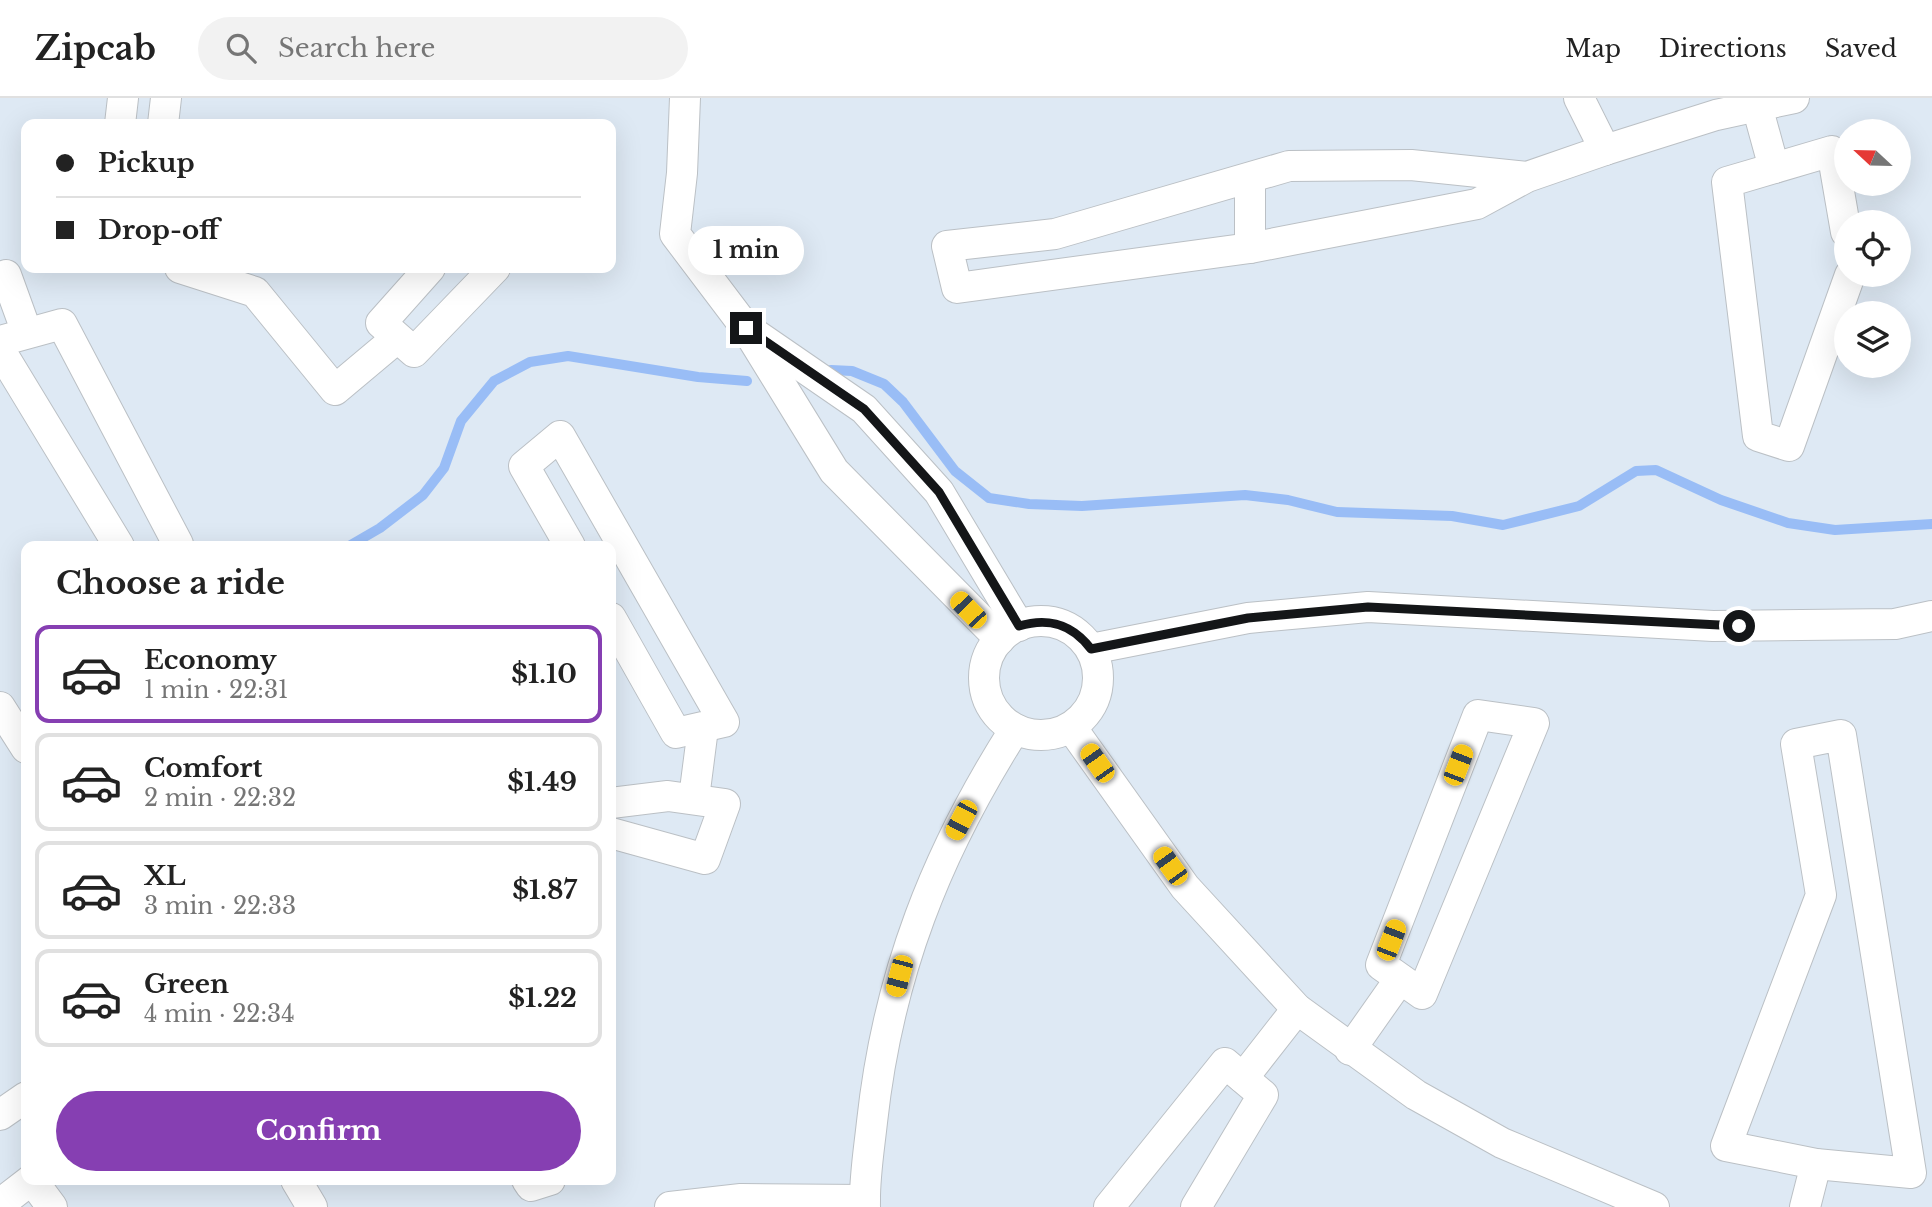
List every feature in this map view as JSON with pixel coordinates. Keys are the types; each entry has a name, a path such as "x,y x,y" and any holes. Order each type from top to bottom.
{"street":[{"path":"121,119 123,98"},
{"path":"164,119 166,98"},
{"path":"685,98 682,173 675,233 746,328 834,471 1009,632"},
{"path":"1579,98 1605,150"},
{"path":"1527,177 1411,165 1289,166 1055,234 947,246 957,288 1250,248 1477,204 1527,177 1605,150 1716,115 1794,98"},
{"path":"1757,106 1774,168"},
{"path":"1842,210 1832,151 1727,182 1758,436 1789,446 1846,287"},
{"path":"1250,178 1250,248"},
{"path":"11,273 14,337 62,324 176,541"},
{"path":"196,273 255,292 335,390 397,338"},
{"path":"426,273 381,323 414,352 490,273"},
{"path":"746,328 864,409 939,492 1009,632"},
{"path":"0,351 116,541"},
{"path":"567,541 524,466 560,436 724,722 676,733 616,627"},
{"path":"1091,649 1248,618 1368,607 1713,626 1895,624 1932,616"},
{"path":"1035,621 1067,626 1081,636 1091,649 1098,666 1094,701 1085,716 1072,727 1053,735 1033,735 1015,729 1001,719 990,705 985,688 987,662 1009,632 1035,621"},
{"path":"0,707 21,740"},
{"path":"1478,715 1534,723 1422,994 1400,979 1381,965 1478,715"},
{"path":"1072,727 1185,887 1297,1009 1350,1050 1416,1095 1502,1143 1613,1200 1654,1207"},
{"path":"694,798 703,728"},
{"path":"670,1207 741,1199 865,1204 877,1078 904,956 951,838 1015,729"},
{"path":"1841,735 1911,1173 1816,1164 1726,1146 1821,895 1796,744 1841,735"},
{"path":"616,802 668,796 725,804 705,859 616,834"},
{"path":"1350,1050 1400,979"},
{"path":"1243,1079 1297,1009"},
{"path":"1109,1207 1225,1063 1263,1095 1196,1207"},
{"path":"1805,1207 1816,1164"},
{"path":"16,1185 52,1207"},
{"path":"299,1185 312,1207"}],"shaded area":[{"path":"0,98 1932,98 1932,1207 0,1207"}],"waterway":[{"path":"358,541 380,528 423,495 444,468 461,421 494,381 530,362 568,356 698,377 747,381"},
{"path":"831,370 852,371 884,384 903,402 955,471 989,498 1029,504 1082,506 1245,495 1288,500 1337,512 1452,516 1503,525 1579,506 1636,471 1656,470 1721,500 1788,523 1835,530 1932,524"}],"route":[{"path":"746,328 864,409 939,492 1019,626 1035,621 1051,621 1067,626 1081,636 1091,649 1248,618 1368,607 1739,626"}]}
